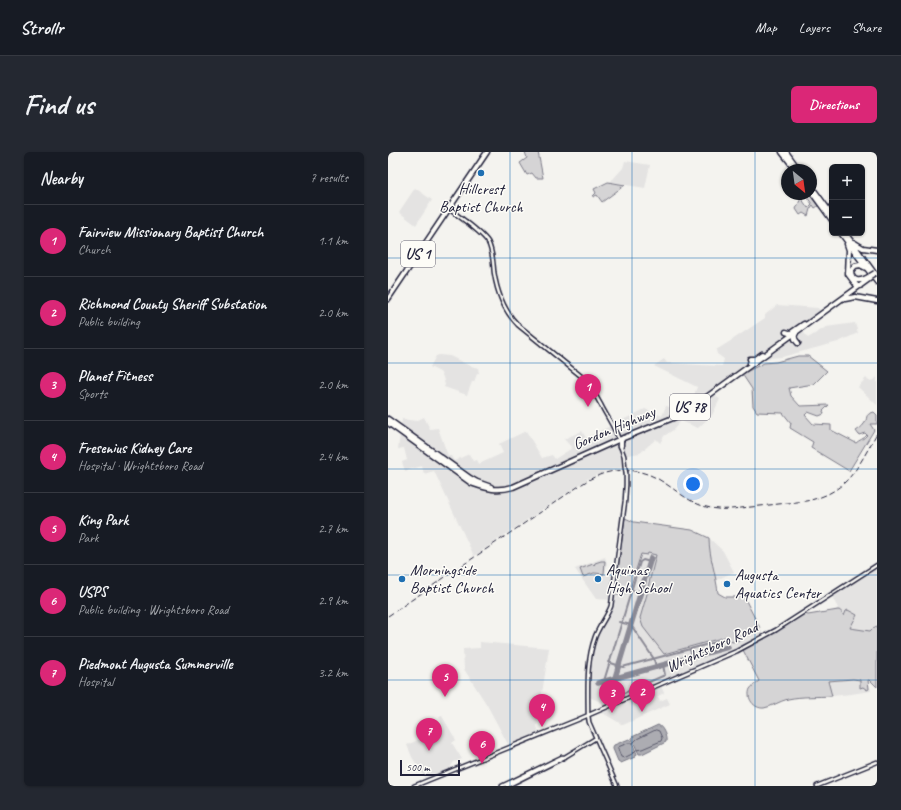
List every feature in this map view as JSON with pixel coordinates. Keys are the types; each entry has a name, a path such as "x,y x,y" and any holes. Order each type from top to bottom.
{"highway":[{"name":"US 1","path":"388,299 486,152"},
{"path":"782,152 791,164"},
{"path":"786,152 795,164"},
{"path":"817,194 829,211"},
{"path":"817,199 829,216"},
{"name":"US 1","path":"388,295 448,209"},
{"path":"845,236 870,276 877,282"},
{"path":"845,236 849,250 848,274 857,285"},
{"path":"846,236 863,248 877,250"},
{"path":"846,236 877,275"},
{"name":"Gordon Highway","path":"388,423 400,434 469,482 484,488 499,490 518,486 618,438 680,415 692,408 709,398 857,285 870,276 877,275"},
{"name":"Gordon Highway","path":"388,419 396,422 469,478 480,484 496,487 518,483 663,418 682,411 831,308 857,285"},
{"path":"831,308 842,300 852,298 877,301"},
{"path":"801,329 794,336 796,341 790,339 784,340 786,335 784,331 791,333 804,324"},
{"path":"678,420 677,418 680,415"},
{"path":"620,446 624,437"}],"main road":[{"path":"448,209 482,234 489,245 492,253 497,290 506,310 512,318 518,325 581,376 592,388 615,430 624,456 626,473 625,500 611,606 596,635 588,662 589,722 617,786"},
{"name":"Wrightsboro Road","path":"414,786 588,715 737,651 776,630 877,565"},
{"path":"507,786 565,757 596,738"},
{"path":"502,786 562,757 565,757"},
{"path":"816,786 877,762"}],"shaded area":[{"path":"525,152 538,152 543,178 536,178 532,173 527,175 520,163 527,158"},
{"path":"625,161 650,165 645,188 608,182 613,179 623,168"},
{"path":"608,182 625,185 602,202 597,195 593,197 596,193 594,189"},
{"path":"415,188 432,200 416,225 399,212"},
{"path":"800,200 802,200 808,208 812,204 809,200 814,200 818,206 815,208 813,205 808,216 803,213 800,215 796,209"},
{"path":"777,305 818,308 820,311 799,326 808,338 826,327 855,323 858,333 838,342 782,357 764,358 713,395 720,399 712,415 698,428 681,421 673,430 664,436 660,443 656,439 640,453 622,456 623,468 607,471 589,478 474,556 434,471 424,474 422,466 405,471 402,462 407,460 404,448 398,449 402,419 416,421 424,417 430,429 438,428 448,456 451,456 454,461 469,454 473,461 477,460 479,464 503,453 499,444 526,431 542,458 552,455 555,459 572,448 564,439 582,431 586,438 645,409 662,416 666,406 670,407 674,404 677,405 680,400 690,403 697,387 654,366 664,359 667,363 722,366 724,359 717,354 716,350 765,318 765,315"},
{"path":"436,356 450,356 478,368 479,373 477,374 474,382 472,382 467,395 444,387 443,377 440,372 430,367"},
{"path":"798,356 808,356 827,371 814,384 789,388 791,396 800,406 829,405 823,411 824,414 819,416 808,412 805,415 813,424 831,425 831,430 856,443 867,435 865,433 859,435 856,431 864,424 868,414 874,412 877,415 877,424 870,424 874,430 849,471 811,448 813,442 790,428 791,423 783,413 757,412 753,406 752,389 742,374 764,363 776,362"},
{"path":"877,377 877,405 858,387 866,378 869,381 874,380"},
{"path":"625,518 634,522 692,530 709,538 710,552 718,593 725,597 744,597 760,628 741,637 740,640 732,642 725,637 664,654 643,627 640,618 656,555 648,553 647,555 641,554 629,592 614,596"},
{"path":"709,538 723,551 734,572 716,580 711,563"},
{"path":"648,553 657,555 647,594 664,654 725,637 741,637 760,628 763,635 721,657 604,706 599,701 589,697 590,667 594,644 610,612 614,596 629,592 641,554"},
{"name":"Aquinas High School","path":"605,557 607,564 605,574 614,576 611,600 596,599 575,569"},
{"path":"605,561 604,574 594,573 583,577 580,569 593,564 594,566 595,563"},
{"path":"877,566 877,626 871,632 840,625 842,615 834,611 838,608 833,599 834,595"},
{"path":"838,610 841,611 844,616 848,610 857,615 850,628 870,631 877,626 877,687 868,680 869,689 867,690 863,687 860,688 860,680 853,679 828,681 832,696 793,698 764,708 754,705 750,699 749,692 750,689 759,681 743,650 802,615"},
{"path":"480,642 549,648 537,726 539,733 509,746 487,705 464,669 463,649 480,648"},
{"path":"868,680 871,691 832,696 827,681"},
{"path":"661,686 664,693 658,696 660,701 667,698 670,704 623,725 601,712 601,711"},
{"path":"442,716 456,740 452,743 462,759 454,762 447,772 426,780 412,757 407,745 444,728 439,717"}],"water":[{"path":"658,725 664,732 666,742 642,754 639,754 632,737"},
{"path":"629,739 631,740 637,754 635,757 621,763 618,761 613,747 614,745"}],"taxiway":[{"path":"650,562 643,560 640,562 604,681 602,693 615,697 665,675 663,665"},
{"path":"632,590 641,592"},
{"path":"619,622 631,625 654,659 656,667"},
{"path":"608,662 623,667 724,640 728,647"},
{"path":"690,649 692,657"}],"runway":[{"path":"608,701 651,558"},
{"path":"598,683 728,647"}],"railway":[{"path":"388,616 582,484 602,474 622,470 643,473 663,482 686,498 698,504 716,509 731,509 806,501 832,492 842,485 850,477 864,457 877,433"}],"place":[{"name":"Hillcrest Baptist Church","path":"481,173"},
{"name":"Fairview Missionary Baptist Church","path":"588,407"},
{"name":"Morningside Baptist Church","path":"402,579"},
{"name":"Aquinas High School","path":"598,579"},
{"name":"Augusta Aquatics Center","path":"727,584"},
{"name":"King Park","path":"445,697"},
{"name":"Richmond County Sheriff Substation","path":"642,712"},
{"name":"Planet Fitness","path":"612,713"},
{"name":"Fresenius Kidney Care","path":"542,727"},
{"name":"Piedmont Augusta Summerville","path":"429,751"},
{"name":"USPS","path":"482,764"}]}
